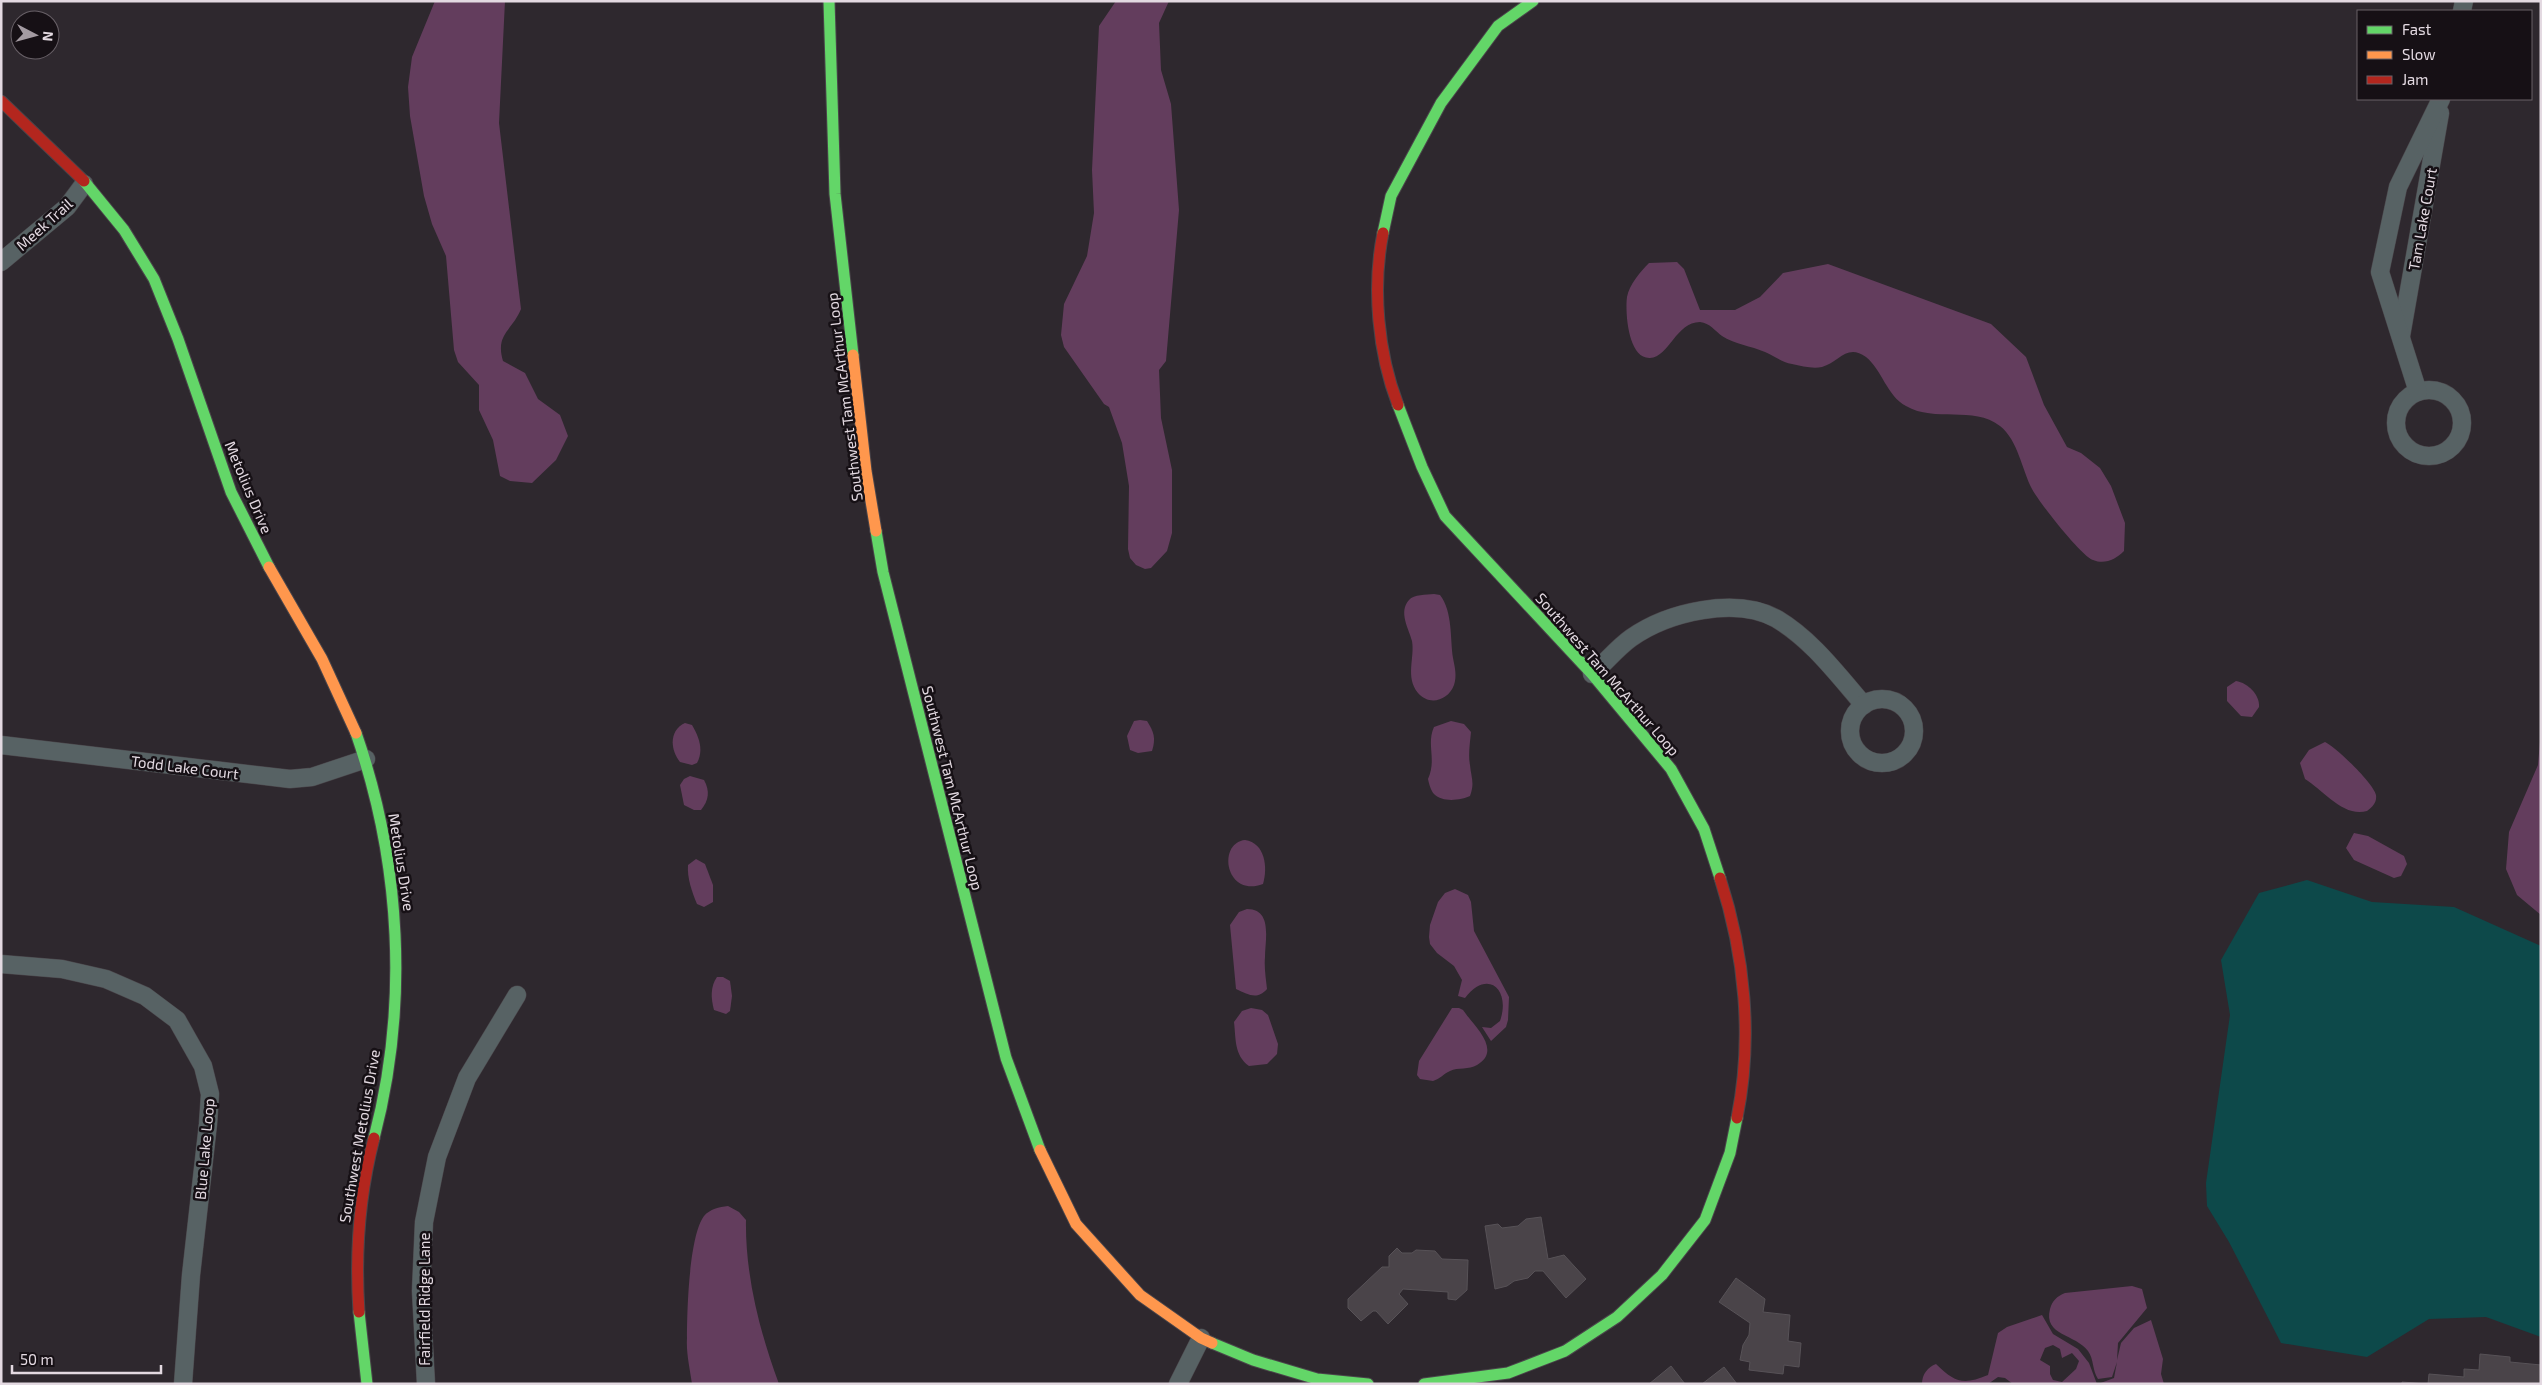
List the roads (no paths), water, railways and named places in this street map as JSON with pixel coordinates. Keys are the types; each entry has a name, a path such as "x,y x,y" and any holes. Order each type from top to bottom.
{"street":[{"name":"Southwest Tam McArthur Loop","path":"829,1 835,194 866,471 883,572 1006,1058 1041,1152 1076,1224 1140,1295 1201,1338 1253,1360 1317,1379 1368,1384"},
{"name":"Southwest Tam McArthur Loop","path":"1424,1384 1452,1382 1508,1373 1565,1351 1617,1317 1662,1275 1705,1220 1730,1153 1744,1084 1746,1013 1731,912 1704,829 1671,769 1592,674 1445,516 1422,467 1391,386 1378,312 1380,249 1392,196 1441,102 1498,26 1533,1"},
{"name":"Tam Lake Court","path":"2400,339 2442,100"},
{"name":"Tam Lake Court","path":"2418,392 2380,272 2398,187 2442,100"},
{"name":"Metolius Drive","path":"1,101 84,184 137,250 163,301 194,383 229,488 245,523 335,684 366,759 380,815 396,923"},
{"name":"Meek Trail","path":"1,262 67,207 84,184"},
{"path":"1592,674 1631,638 1670,618 1702,610 1745,609 1776,619 1813,646 1864,705"},
{"name":"Todd Lake Court","path":"1,745 290,779 312,776 366,759"},
{"name":"Southwest Metolius Drive","path":"366,1384 359,1333 357,1269 359,1227 363,1190 385,1092 393,1013 396,923"},
{"name":"Blue Lake Loop","path":"1,964 62,969 106,979 145,996 176,1020 203,1066 210,1094 191,1275 183,1384"},
{"name":"Fairfield Ridge Lane","path":"426,1384 420,1291 424,1222 437,1157 468,1078 517,995"},
{"path":"1178,1384 1201,1338"}],"water":[{"path":"2307,880 2372,902 2454,907 2541,946 2541,1337 2486,1317 2429,1319 2367,1357 2281,1343 2229,1242 2207,1206 2206,1183 2230,1015 2221,960 2259,893"}]}
